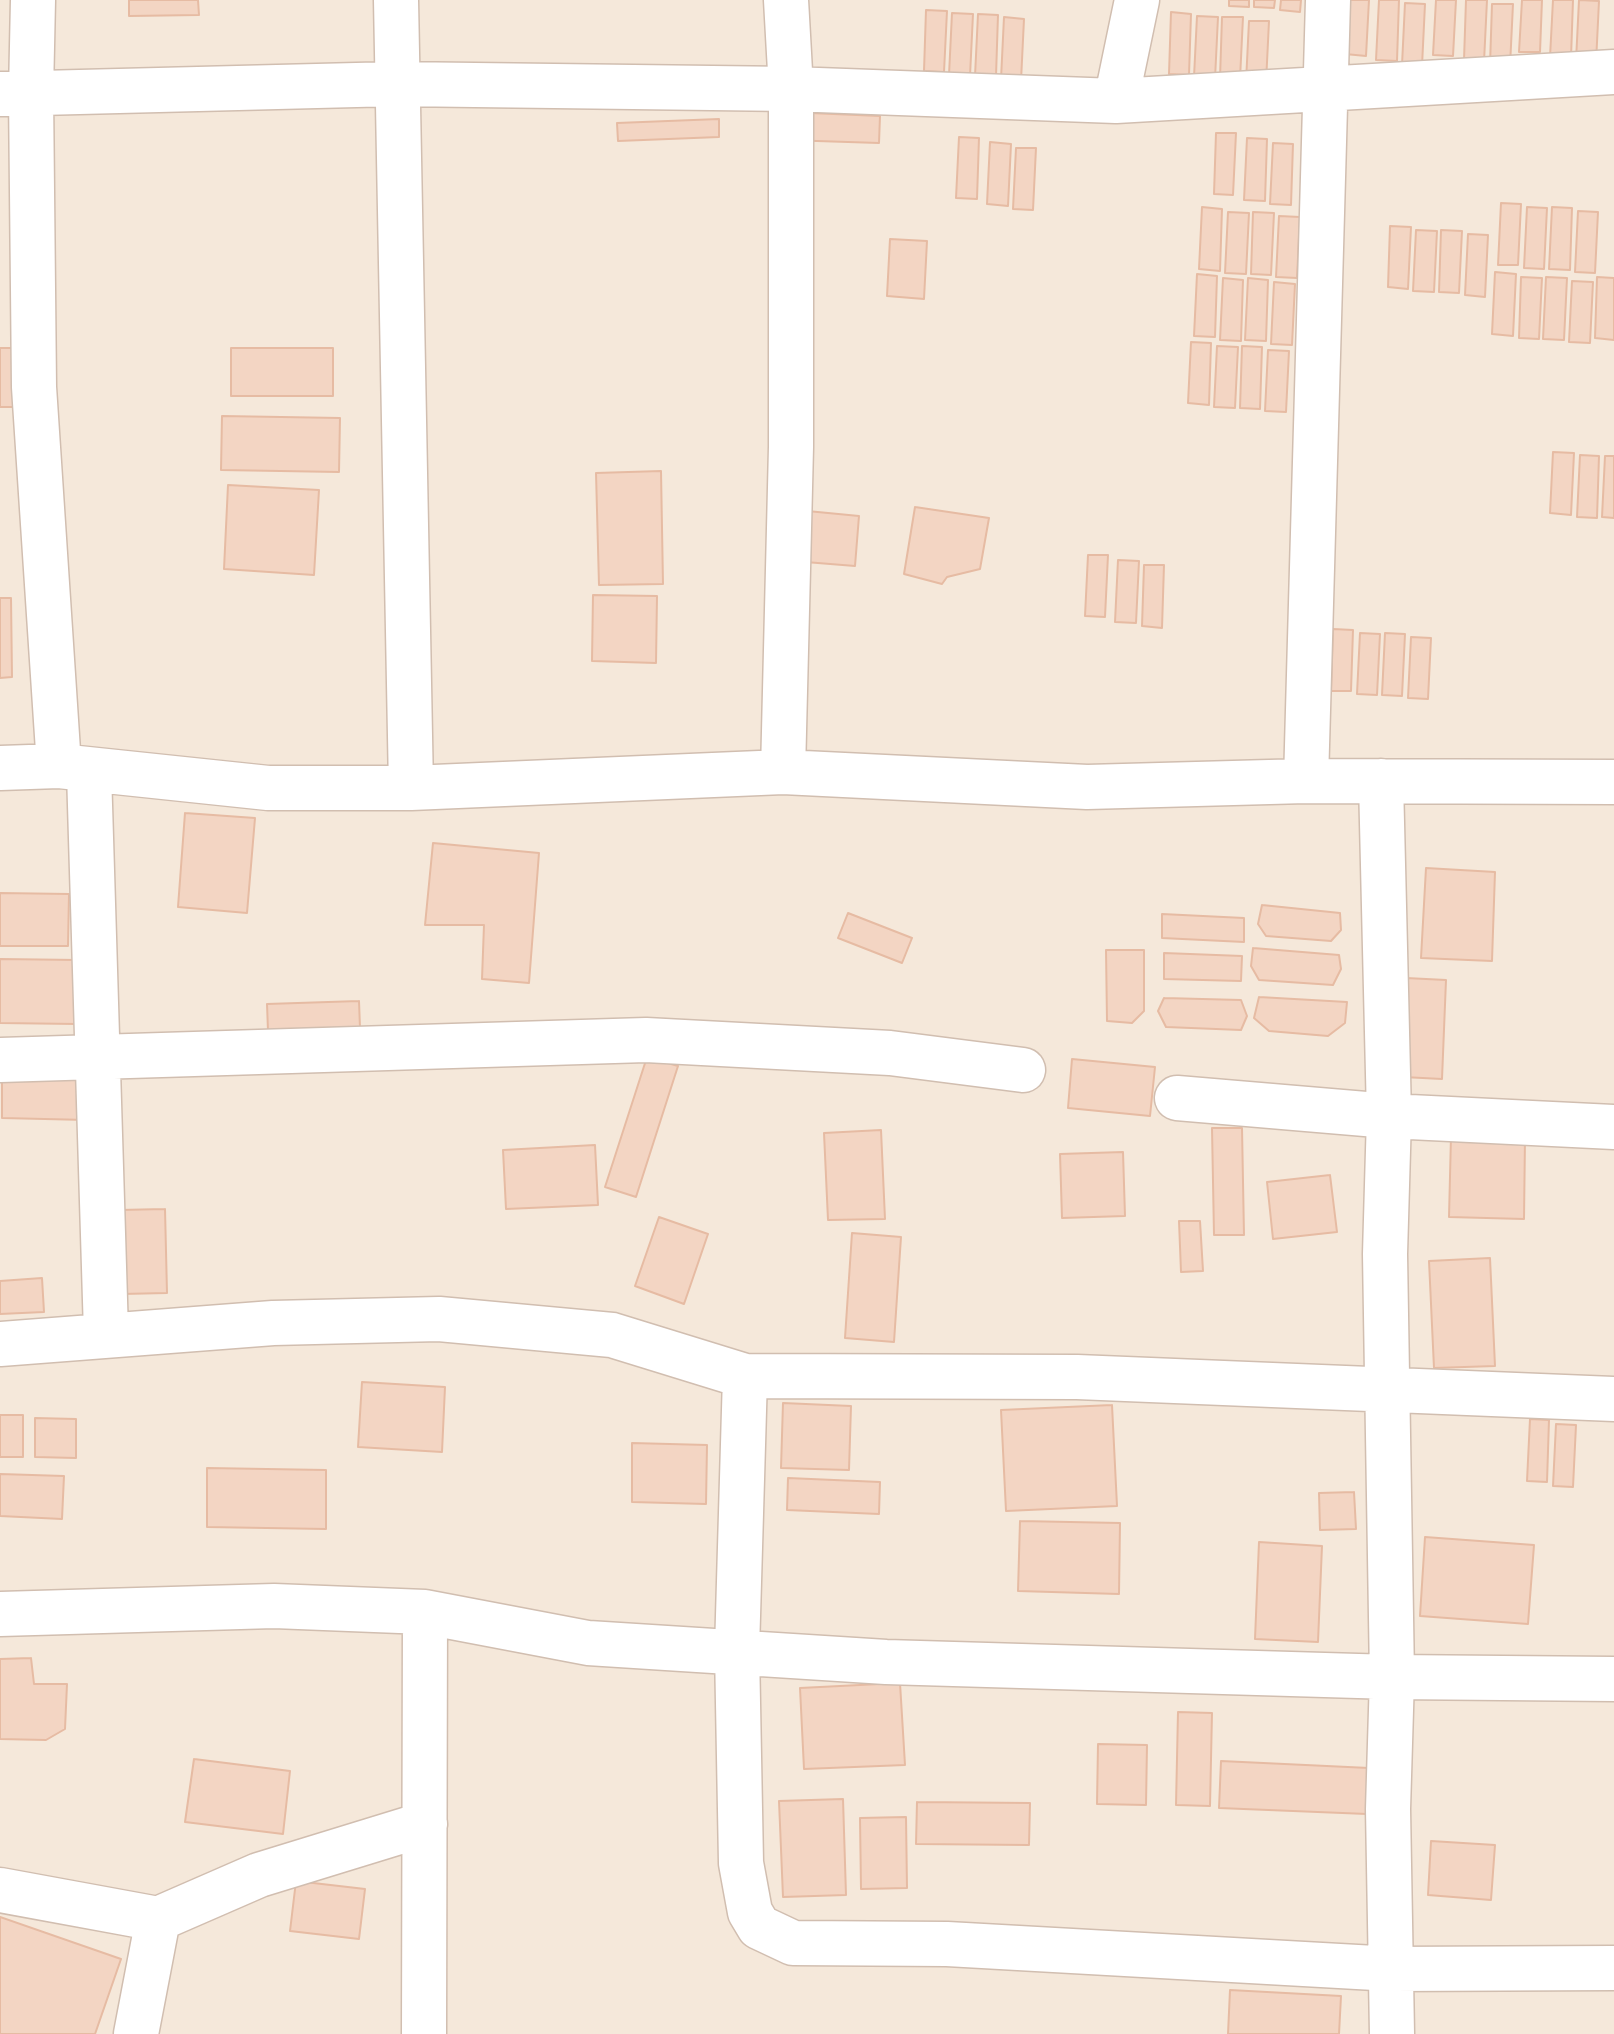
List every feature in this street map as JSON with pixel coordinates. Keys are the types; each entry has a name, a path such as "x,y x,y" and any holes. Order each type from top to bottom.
{"street":[{"path":"33,0 15,94 34,387 100,1055 106,1333"},
{"path":"396,0 411,788"},
{"path":"783,772 791,447 791,89 786,0"},
{"path":"1116,101 1137,0"},
{"path":"1306,781 1312,486 1328,87 1328,0"},
{"path":"15,94 396,84 791,89 1116,101 1614,72"},
{"path":"0,768 74,769 268,788 411,788 783,772 1087,787 1306,781 1614,782"},
{"path":"1381,781 1389,1116 1386,1390 1392,1677 1388,1809 1392,2034"},
{"path":"0,1060 646,1040 890,1053 1023,1070"},
{"path":"1177,1098 1389,1116 1614,1127"},
{"path":"0,1344 106,1333 273,1323 439,1319 612,1335 745,1376 1077,1377 1614,1399"},
{"path":"745,1376 737,1650 741,1863 750,1912 759,1927 793,1943 947,1944 1393,1969 1614,1968"},
{"path":"0,1614 274,1606 425,1612 588,1643 737,1650 886,1662 1392,1677 1614,1679"},
{"path":"424,2034 425,1612"},
{"path":"0,1890 158,1919 259,1875 425,1824"},
{"path":"136,2034 158,1919"}],"shaded area":[{"path":"0,0 1614,0 1614,2034 0,2034"}],"building":[{"path":"129,0 198,0 199,15 129,16"},
{"path":"1229,0 1249,0 1249,7 1229,6"},
{"path":"1254,0 1275,0 1274,8 1254,7"},
{"path":"1281,0 1301,0 1300,12 1280,10"},
{"path":"1348,0 1369,0 1366,56 1345,54"},
{"path":"1379,0 1399,0 1397,61 1376,60"},
{"path":"1436,0 1456,0 1453,56 1433,55"},
{"path":"1466,0 1487,0 1484,62 1464,60"},
{"path":"1522,0 1542,0 1540,52 1519,52"},
{"path":"1553,0 1573,0 1571,58 1550,57"},
{"path":"1579,0 1599,1 1596,63 1576,61"},
{"path":"1405,3 1425,4 1422,66 1402,65"},
{"path":"1492,4 1513,4 1510,66 1490,65"},
{"path":"926,10 947,11 944,72 924,71"},
{"path":"1171,12 1191,14 1189,75 1169,74"},
{"path":"952,13 973,14 970,76 949,75"},
{"path":"978,14 998,15 996,76 975,76"},
{"path":"1197,16 1218,17 1215,79 1194,77"},
{"path":"1004,17 1024,19 1021,81 1001,79"},
{"path":"1222,17 1243,17 1240,79 1220,78"},
{"path":"1249,21 1269,21 1266,83 1246,82"},
{"path":"787,112 880,116 879,143 786,140"},
{"path":"719,119 719,137 618,141 617,123"},
{"path":"1216,133 1236,133 1233,195 1214,194"},
{"path":"959,137 979,138 977,199 956,198"},
{"path":"1247,138 1267,139 1265,201 1244,200"},
{"path":"990,142 1011,144 1008,206 987,204"},
{"path":"1273,143 1293,144 1291,205 1270,204"},
{"path":"1016,148 1036,148 1033,210 1013,209"},
{"path":"1501,203 1521,204 1518,265 1498,265"},
{"path":"1202,207 1222,209 1220,271 1199,269"},
{"path":"1527,207 1547,208 1544,269 1524,268"},
{"path":"1552,207 1572,208 1570,270 1549,269"},
{"path":"1578,211 1598,212 1595,273 1575,272"},
{"path":"1228,212 1249,213 1246,274 1225,273"},
{"path":"1253,212 1274,213 1271,275 1251,274"},
{"path":"1279,216 1300,217 1297,278 1276,277"},
{"path":"1390,226 1411,227 1408,289 1388,287"},
{"path":"1416,230 1437,231 1434,292 1413,291"},
{"path":"1441,230 1462,231 1459,293 1439,292"},
{"path":"1468,234 1488,235 1485,297 1465,295"},
{"path":"890,239 927,241 924,299 887,296"},
{"path":"1495,272 1516,274 1513,336 1492,334"},
{"path":"1197,274 1217,276 1215,337 1194,336"},
{"path":"1521,277 1542,278 1539,339 1519,338"},
{"path":"1546,277 1567,278 1564,340 1543,339"},
{"path":"1597,277 1614,278 1614,340 1595,338"},
{"path":"1223,278 1243,280 1241,341 1220,340"},
{"path":"1248,278 1268,280 1266,341 1245,340"},
{"path":"1572,281 1593,282 1590,343 1569,342"},
{"path":"1274,282 1295,284 1292,345 1271,344"},
{"path":"1191,342 1211,343 1209,405 1188,403"},
{"path":"1217,346 1238,347 1235,408 1214,407"},
{"path":"1242,346 1262,347 1260,409 1240,408"},
{"path":"0,348 14,348 15,407 0,407"},
{"path":"231,348 333,348 333,396 231,396"},
{"path":"1268,350 1289,351 1286,412 1265,411"},
{"path":"222,416 340,418 339,472 221,470"},
{"path":"1553,452 1574,453 1571,515 1550,513"},
{"path":"1580,455 1599,456 1597,518 1577,517"},
{"path":"1605,456 1614,456 1614,518 1602,517"},
{"path":"661,471 663,584 599,585 596,473"},
{"path":"228,485 319,490 314,575 224,569"},
{"path":"915,507 989,518 980,569 947,577 942,584 904,574"},
{"path":"797,510 859,516 855,566 793,561"},
{"path":"1088,555 1108,555 1105,617 1085,616"},
{"path":"1118,560 1139,561 1136,623 1115,622"},
{"path":"1144,565 1164,565 1162,628 1142,626"},
{"path":"593,595 657,596 656,663 592,661"},
{"path":"0,598 11,598 12,677 0,678"},
{"path":"1333,629 1353,630 1351,691 1331,691"},
{"path":"1360,633 1380,634 1377,695 1357,694"},
{"path":"1385,633 1405,634 1402,696 1382,695"},
{"path":"1411,637 1431,638 1428,699 1408,698"},
{"path":"185,813 255,818 247,913 178,907"},
{"path":"433,843 539,853 529,983 482,979 484,925 425,925"},
{"path":"1426,868 1495,872 1492,961 1421,958"},
{"path":"0,893 69,894 68,946 0,946"},
{"path":"1262,905 1340,913 1341,930 1331,941 1266,936 1258,924"},
{"path":"848,913 912,938 902,963 838,938"},
{"path":"1162,914 1244,918 1244,942 1162,938"},
{"path":"1253,948 1339,955 1341,969 1333,985 1259,980 1251,966"},
{"path":"1106,950 1144,950 1144,1011 1132,1023 1107,1021"},
{"path":"1164,953 1242,956 1241,981 1164,979"},
{"path":"0,959 78,960 77,1024 0,1023"},
{"path":"1406,978 1446,980 1442,1079 1403,1077"},
{"path":"1259,997 1347,1002 1345,1023 1328,1036 1269,1031 1254,1018"},
{"path":"1164,998 1241,1000 1247,1016 1241,1030 1166,1027 1158,1011"},
{"path":"359,1001 360,1028 268,1031 267,1004"},
{"path":"647,1057 678,1066 636,1197 605,1187"},
{"path":"1072,1059 1155,1067 1150,1116 1068,1108"},
{"path":"2,1068 88,1069 87,1120 2,1118"},
{"path":"1212,1128 1242,1128 1244,1235 1214,1235"},
{"path":"881,1130 885,1219 828,1220 824,1133"},
{"path":"1451,1136 1525,1138 1524,1219 1449,1217"},
{"path":"595,1145 598,1205 506,1209 503,1150"},
{"path":"1123,1152 1125,1216 1062,1218 1060,1154"},
{"path":"1330,1175 1337,1232 1273,1239 1267,1182"},
{"path":"165,1209 167,1293 121,1294 119,1210"},
{"path":"659,1217 708,1234 684,1304 635,1286"},
{"path":"1179,1221 1200,1221 1203,1271 1181,1272"},
{"path":"852,1233 901,1237 894,1342 845,1338"},
{"path":"1490,1258 1495,1366 1434,1368 1429,1261"},
{"path":"42,1278 44,1312 0,1314 0,1281"},
{"path":"362,1382 445,1387 442,1452 358,1447"},
{"path":"783,1403 851,1406 849,1470 781,1468"},
{"path":"1112,1405 1117,1506 1006,1511 1001,1410"},
{"path":"0,1415 23,1415 23,1457 0,1457"},
{"path":"35,1418 76,1419 76,1458 35,1457"},
{"path":"1530,1419 1549,1420 1547,1482 1527,1481"},
{"path":"1556,1424 1576,1425 1573,1487 1553,1486"},
{"path":"632,1443 707,1445 706,1504 632,1502"},
{"path":"207,1468 326,1470 326,1529 207,1527"},
{"path":"0,1474 64,1476 62,1519 0,1516"},
{"path":"788,1478 880,1482 879,1514 787,1510"},
{"path":"1354,1492 1356,1529 1320,1530 1319,1493"},
{"path":"1020,1521 1120,1523 1119,1594 1018,1591"},
{"path":"1425,1537 1534,1545 1528,1624 1420,1616"},
{"path":"1259,1542 1322,1546 1318,1642 1255,1639"},
{"path":"31,1658 34,1684 67,1684 65,1729 46,1740 0,1739 0,1659"},
{"path":"900,1683 905,1765 804,1769 800,1688"},
{"path":"1178,1712 1212,1713 1210,1806 1176,1805"},
{"path":"1098,1744 1147,1745 1146,1805 1097,1804"},
{"path":"194,1759 290,1771 283,1834 185,1822"},
{"path":"1221,1761 1369,1768 1367,1814 1219,1808"},
{"path":"843,1799 846,1895 783,1897 779,1801"},
{"path":"917,1802 1030,1803 1029,1845 916,1844"},
{"path":"906,1817 907,1888 861,1889 860,1818"},
{"path":"1431,1841 1495,1845 1491,1900 1428,1895"},
{"path":"296,1881 365,1889 359,1939 290,1931"},
{"path":"0,1917 121,1959 95,2034 0,2034"},
{"path":"1230,1990 1341,1996 1339,2034 1228,2034"}]}
